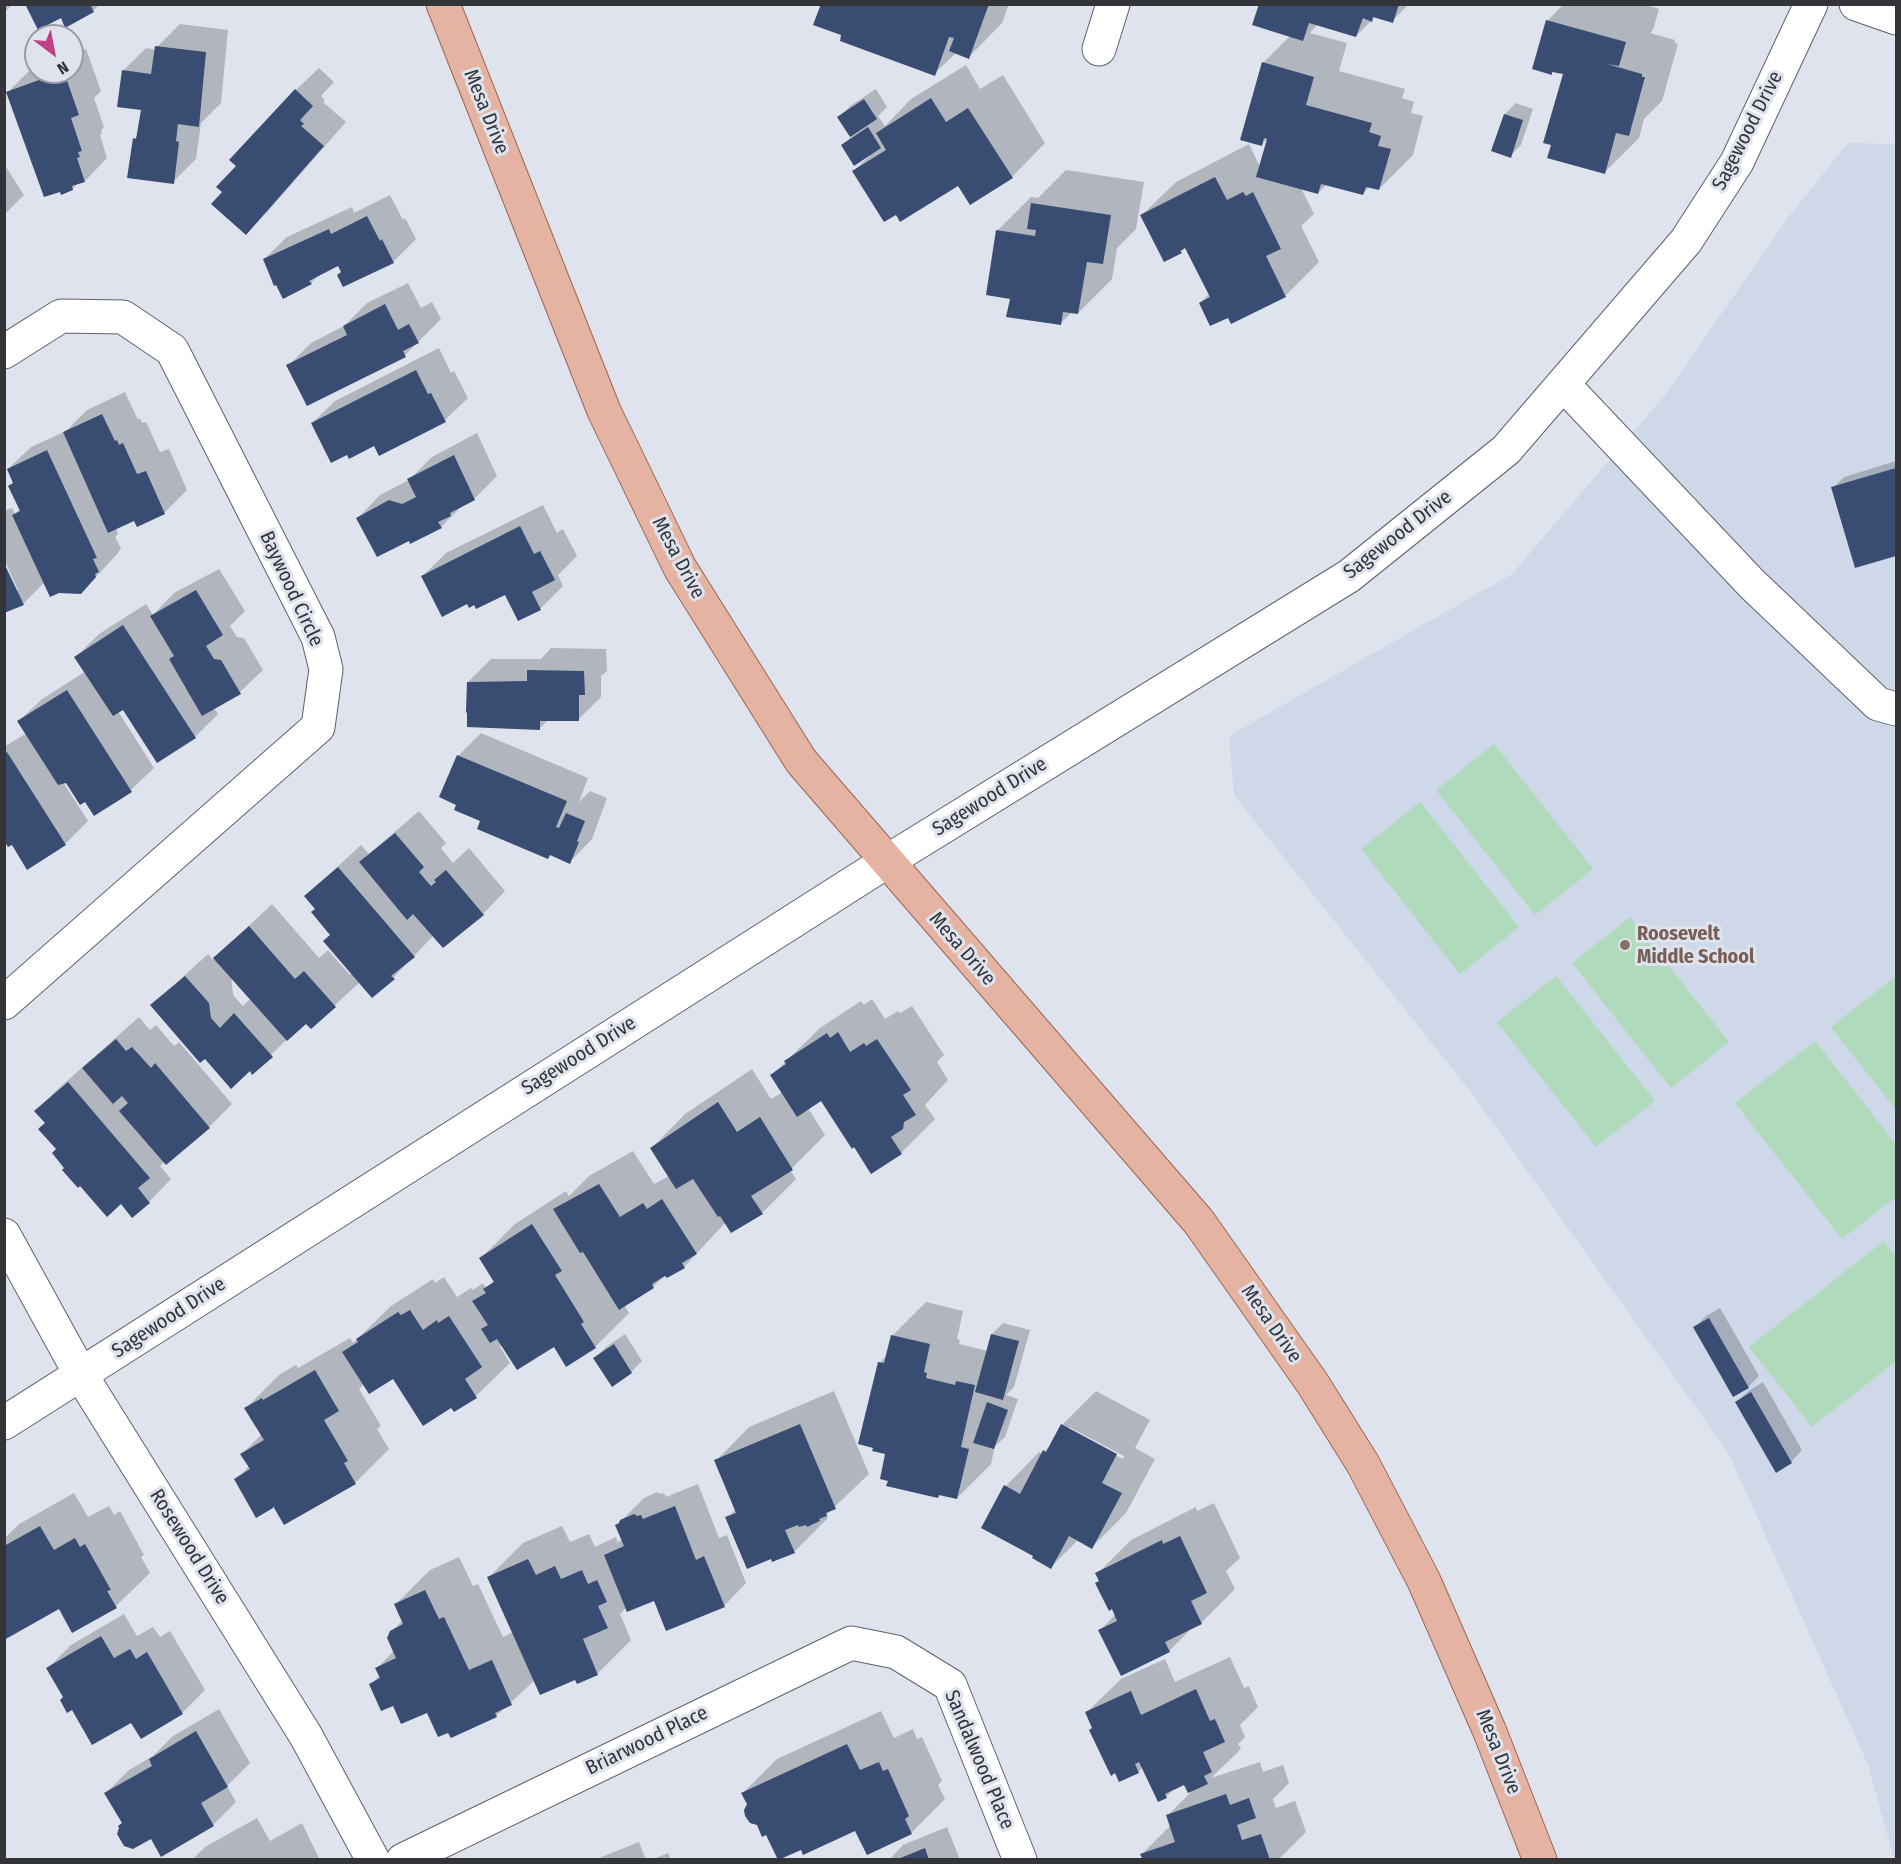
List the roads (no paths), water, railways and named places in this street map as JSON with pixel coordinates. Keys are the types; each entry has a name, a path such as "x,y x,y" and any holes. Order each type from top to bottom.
{"main road":[{"name":"Mesa Drive","path":"443,4 604,411 680,568 801,761 1199,1222 1313,1384 1363,1464 1424,1581 1490,1732 1540,1860"}],"street":[{"path":"1098,49 1113,4"},
{"name":"Sagewood Drive","path":"4,1423 886,861 1349,576 1506,450 1686,241 1737,162 1811,4"},
{"path":"1856,4 1896,18"},
{"name":"Baywood Circle","path":"4,352 61,316 123,317 172,350 318,637 326,669 318,727 4,1003"},
{"path":"1563,384 1750,583 1878,704 1896,709"},
{"name":"Rosewood Drive","path":"4,1235 81,1375 306,1736 374,1860"},
{"name":"Briarwood Place","path":"403,1860 851,1643 896,1652"},
{"name":"Sandalwood Place","path":"896,1652 950,1685 1020,1860"}],"place":[{"name":"Roosevelt Middle School","path":"1625,945"}]}
